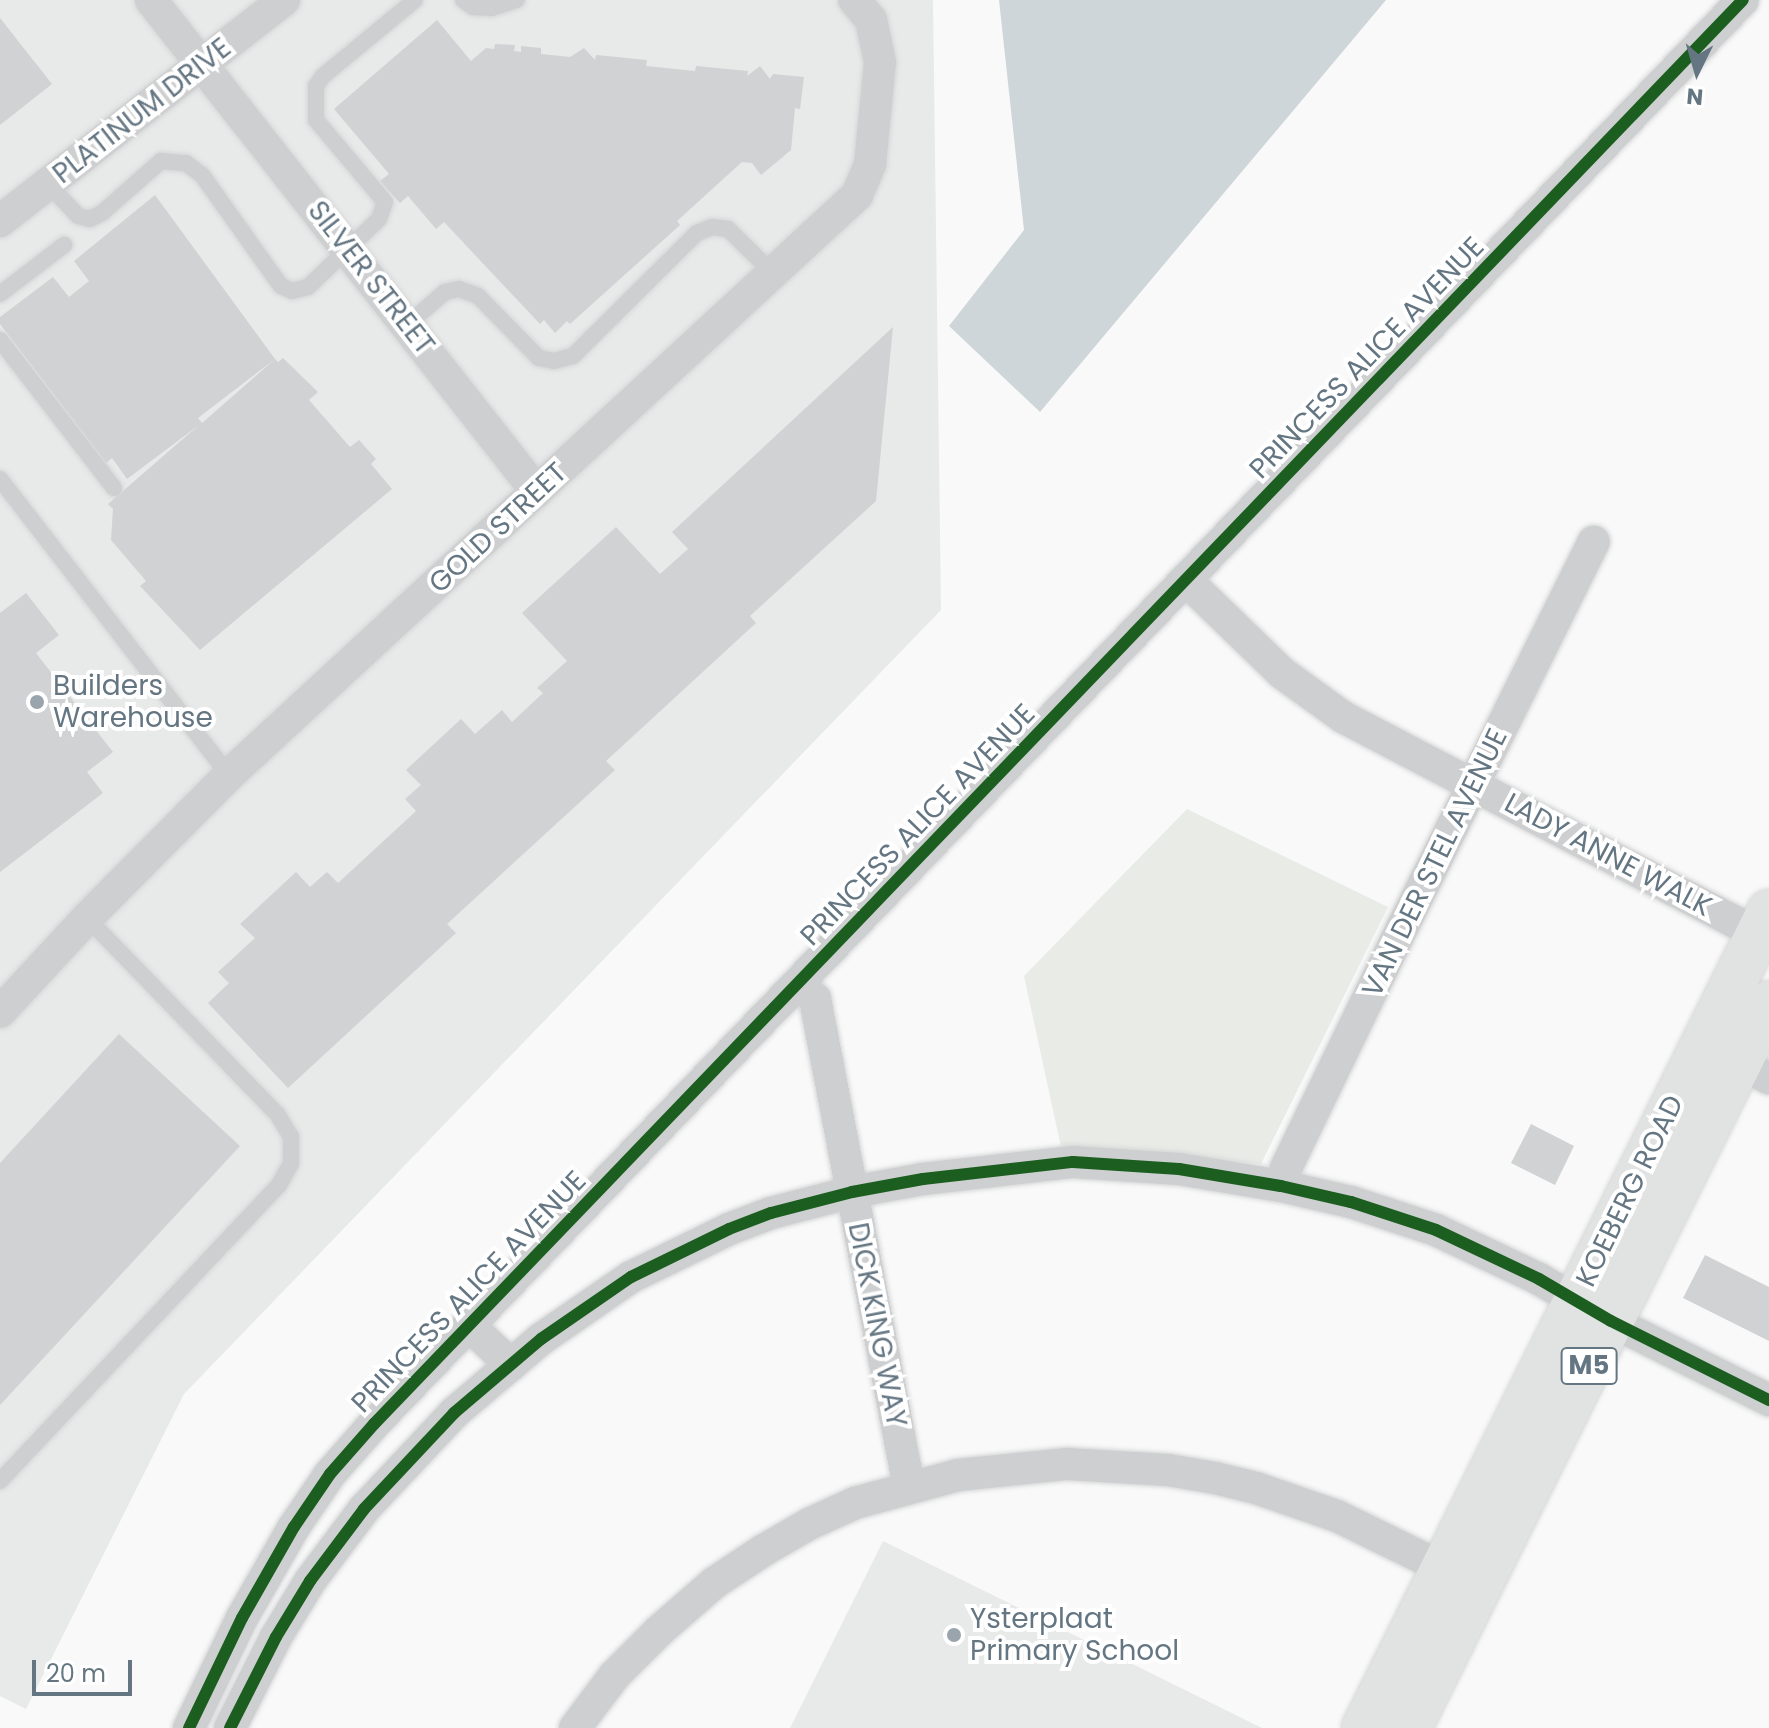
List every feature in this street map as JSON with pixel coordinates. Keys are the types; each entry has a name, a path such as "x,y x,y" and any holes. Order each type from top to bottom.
{"main road":[{"name":"KOEBERG ROAD","path":"1409,1728 1764,923"},
{"name":"KOEBERG ROAD","path":"1364,1728 1443,1568 1593,1311 1754,1071 1769,1003"}],"street":[{"path":"151,0 202,66"},
{"name":"PLATINUM DRIVE","path":"0,221 284,0"},
{"name":"GOLD STREET","path":"0,1012 87,918 229,775 775,275 857,195 870,164 880,62 871,20 854,0"},
{"name":"PRINCESS ALICE AVENUE","path":"189,1728 242,1618 312,1501 374,1424 1743,0"},
{"name":"SILVER STREET","path":"202,66 348,247 537,492"},
{"name":"VAN DER STEL AVENUE","path":"1281,1186 1286,1168 1389,954 1594,542"},
{"name":"LADY ANNE WALK","path":"1187,581 1282,673 1343,717 1474,785 1764,923"},
{"name":"DICK KING WAY","path":"798,984 815,999 909,1486"},
{"path":"230,1728 276,1637 345,1533 399,1468 454,1413 577,1312 631,1277 689,1246 771,1213 852,1192 923,1179 1073,1162 1179,1169 1281,1186 1351,1202 1436,1230 1539,1279 1593,1311 1769,1400"},
{"path":"469,1325 511,1365"},
{"path":"575,1728 614,1676 714,1583 809,1524 909,1486 1017,1466 1080,1464 1168,1470 1256,1488 1337,1516 1443,1568"}],"lane":[{"path":"48,184 78,216 90,219 102,213 161,161 186,163 202,175 281,286 292,291 308,287 333,267 348,247 379,219 385,202 316,120 316,86 323,76 415,0"},
{"path":"463,0 473,7 492,8 517,0"},
{"path":"408,324 445,292 459,289 478,296 539,358 554,361 573,356 697,233 712,227 728,229 775,275"},
{"path":"0,294 64,245"},
{"path":"0,340 114,488"},
{"path":"0,479 229,775"},
{"path":"0,1481 279,1185 291,1163 291,1137 278,1115 87,918"}],"shaded area":[{"path":"0,0 933,0 941,610 184,1394 26,1709 0,1696"},
{"path":"999,0 1386,0 1040,412 949,326 1024,230"},
{"path":"1187,809 1388,907 1261,1164 1061,1147 1024,976"},
{"name":"Ysterplaat Primary School","path":"883,1541 1262,1728 790,1728"}],"building":[{"path":"0,18 52,84 0,125"},
{"path":"437,20 471,61 486,48 494,49 495,44 515,45 514,51 521,52 521,46 541,48 541,54 570,57 584,48 595,60 596,55 647,60 646,66 695,71 696,66 748,71 747,76 760,66 770,79 773,74 804,77 800,109 795,108 791,150 761,175 752,163 742,162 677,221 680,225 570,324 567,321 555,333 544,320 540,324 444,222 436,229 408,196 400,203 380,181 389,174 334,109"},
{"path":"155,195 275,359 278,362 283,358 318,392 309,400 350,447 359,440 376,459 371,464 392,489 200,650 140,586 146,581 111,540 113,509 108,504 199,425 127,479 112,458 106,463 0,324 0,317 53,277 69,297 89,281 74,261","holes":["275,359 202,423 198,418"]},
{"path":"893,327 876,501 750,616 756,623 606,761 615,770 447,924 456,933 288,1088 208,1003 229,983 218,972 255,938 240,924 296,872 310,887 327,872 338,883 416,811 405,799 421,785 406,770 461,719 475,734 502,710 512,722 543,693 537,688 567,661 522,613 616,527 660,574 688,549 672,532"},
{"name":"Builders Warehouse","path":"26,593 59,635 36,653 113,752 87,772 103,793 0,872 0,613"},
{"path":"119,1034 240,1146 0,1405 0,1163"},
{"path":"1531,1124 1574,1146 1555,1185 1511,1163"},
{"path":"1705,1255 1769,1287 1769,1341 1683,1298"}],"cycle path":[{"path":"189,1728 242,1618 294,1527 330,1474 374,1424 1743,0"},
{"path":"230,1728 276,1637 310,1581 364,1509 454,1413 541,1339 631,1277 729,1229 771,1213 852,1192 923,1179 1073,1162 1179,1169 1281,1186 1351,1202 1436,1230 1539,1279 1611,1321 1769,1400"}],"place":[{"name":"Builders Warehouse","path":"37,702"},
{"name":"Ysterplaat Primary School","path":"954,1635"}]}
